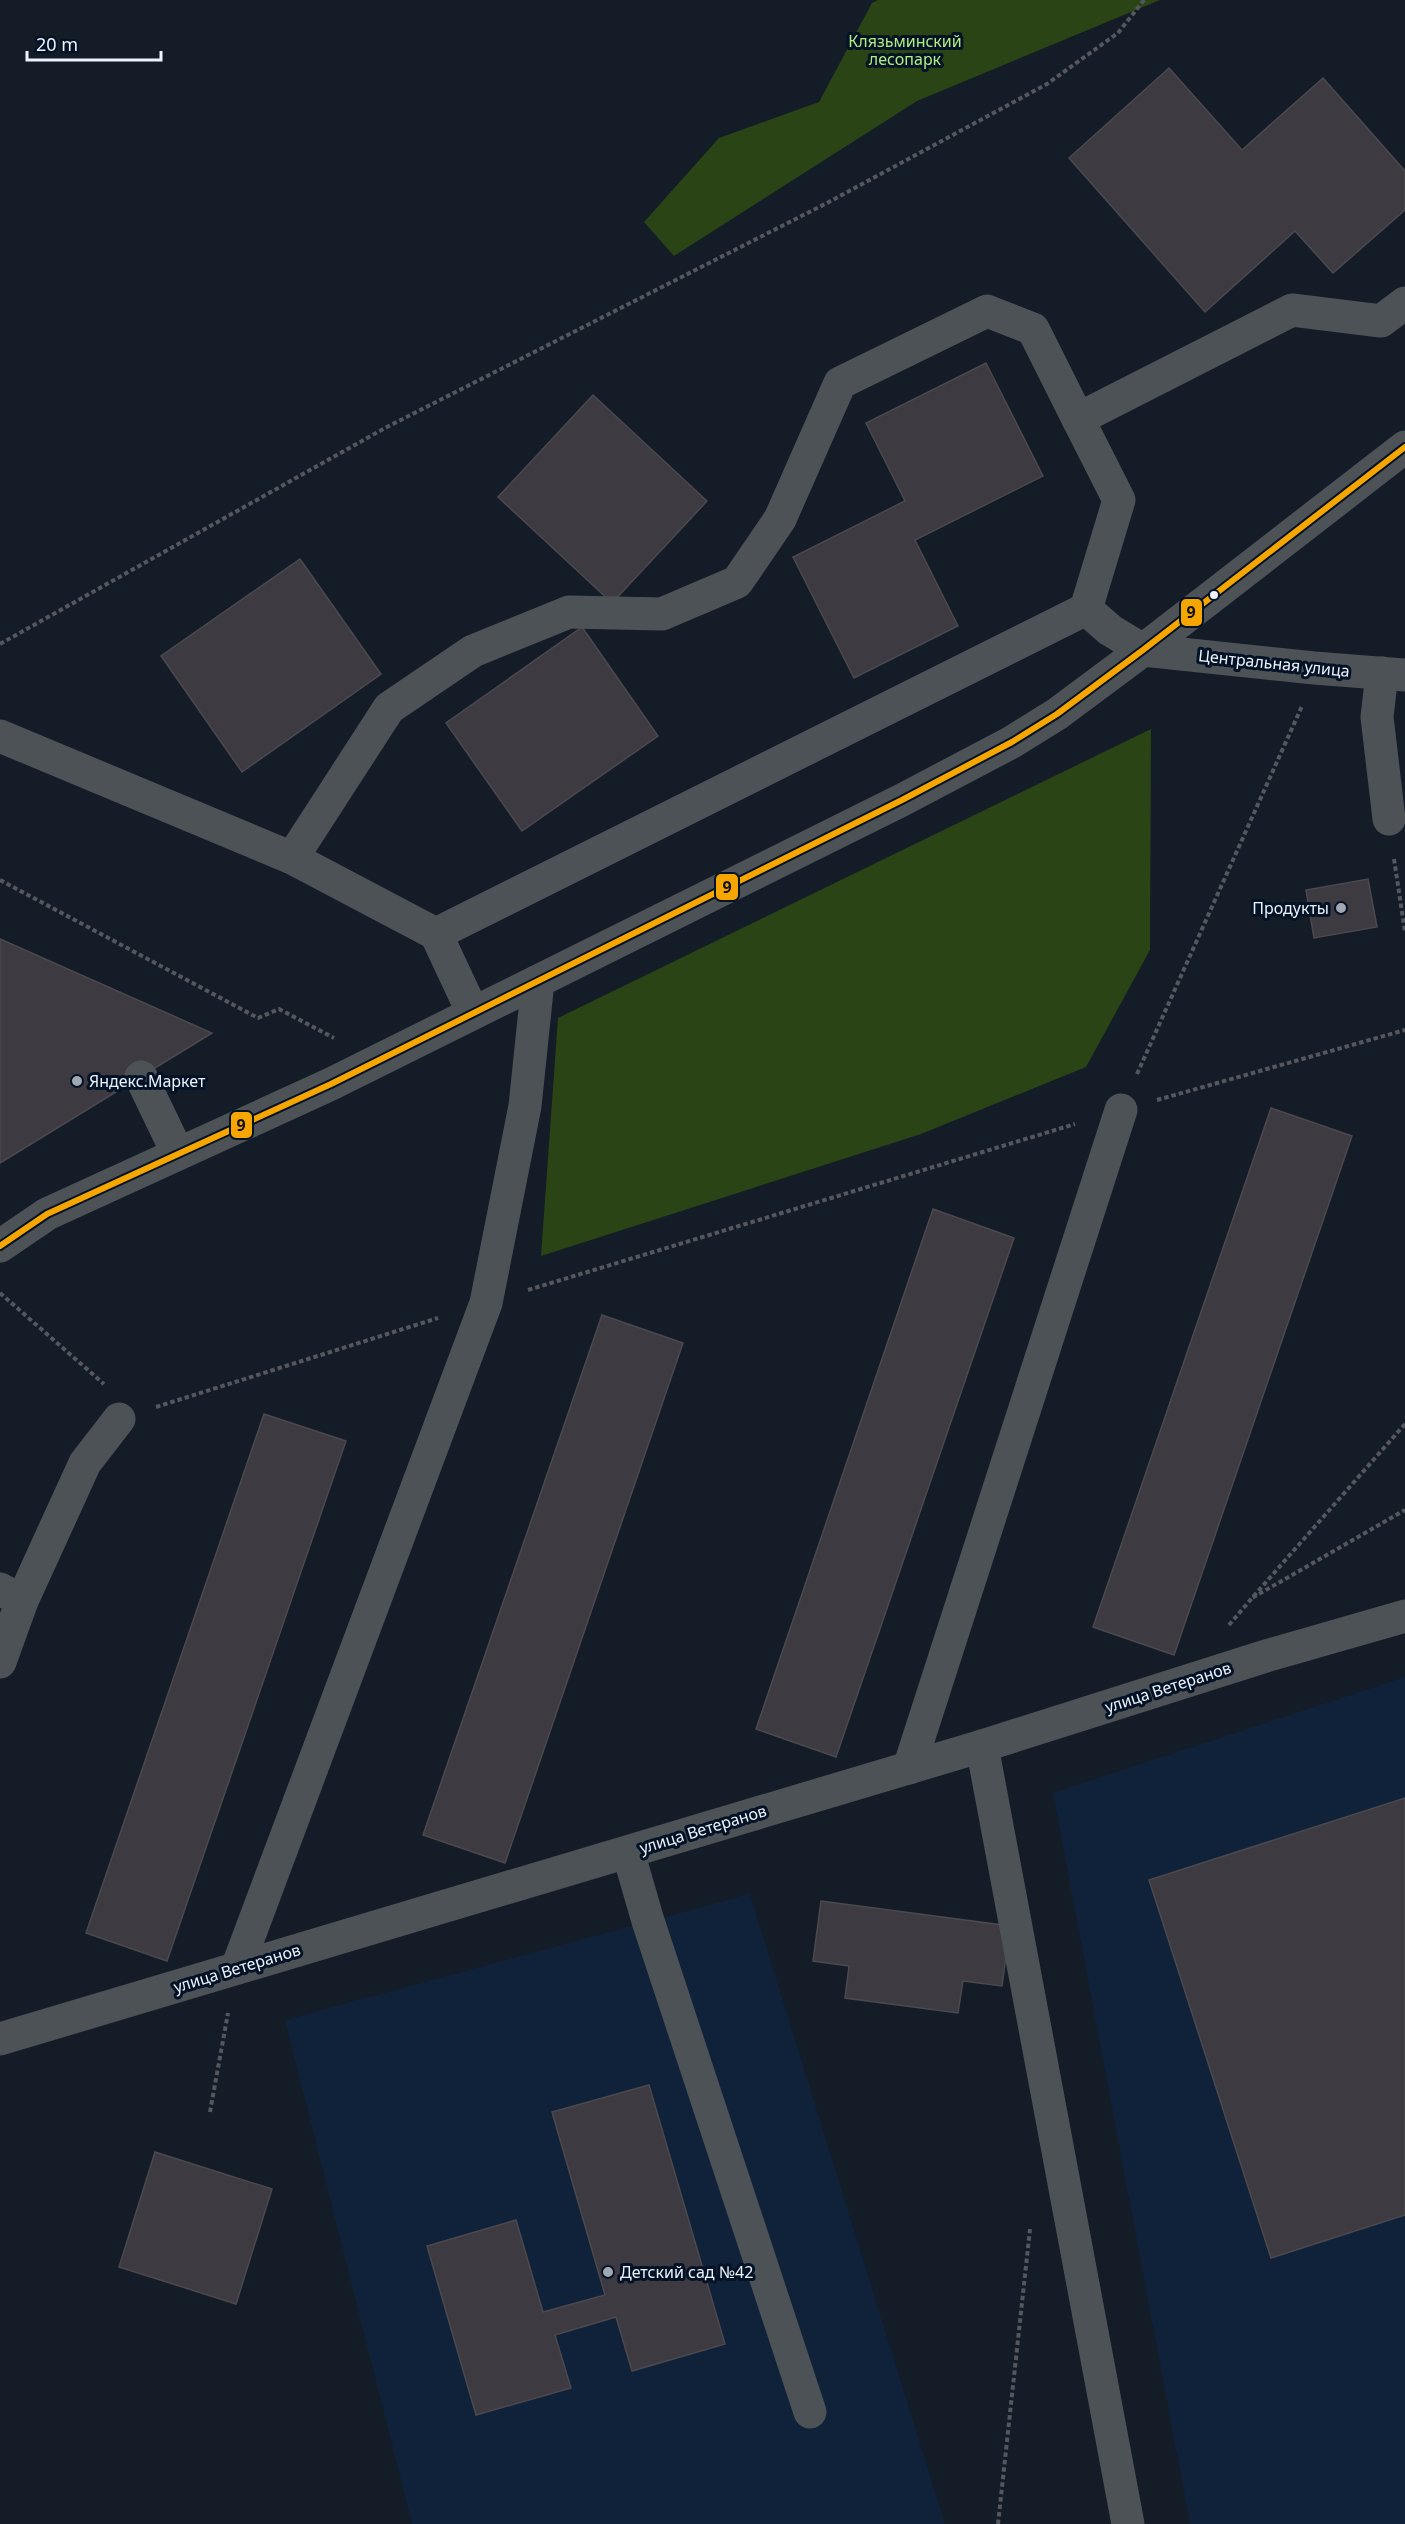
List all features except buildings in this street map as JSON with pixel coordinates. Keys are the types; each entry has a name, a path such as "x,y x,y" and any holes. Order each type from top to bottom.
{"street":[{"path":"1078,419 1292,310 1381,321 1405,303"},
{"path":"292,858 389,708 473,651 569,612 662,614 738,582 780,519 840,383 987,311 1034,329 1119,500 1086,609 436,934"},
{"path":"0,1246 47,1214 331,1084 902,800 1012,742 1057,714 1143,650 1405,447"},
{"path":"1086,609 1110,630 1143,650"},
{"name":"Центральная улица","path":"1143,650 1393,674"},
{"path":"1389,819 1377,717 1393,674"},
{"path":"0,736 292,858 436,934 473,1013"},
{"path":"237,1968 486,1302 525,1106 538,981"},
{"path":"141,1077 178,1154"},
{"path":"909,1768 1121,1110"},
{"path":"0,1662 11,1595 85,1463 119,1419"},
{"name":"улица Ветеранов","path":"0,2038 909,1768 1266,1656 1405,1616"},
{"path":"982,1746 1128,2524"},
{"path":"628,1852 651,1932 810,2412"}],"path":[{"path":"0,644 385,428 827,203 1047,84 1118,33 1144,0"},
{"path":"1121,1110 1301,709 1314,668"},
{"path":"1389,819 1405,932"},
{"path":"0,880 258,1018 279,1009 336,1039"},
{"path":"0,1293 104,1383 119,1419 486,1302 1121,1110 1405,1030"},
{"path":"1405,1424 1252,1598 1405,1509"},
{"path":"210,2112 237,1968"},
{"path":"998,2524 1030,2226"}],"shaded area":[{"path":"1405,1677 1405,2524 1190,2524 1053,1793"},
{"name":"Детский сад №42","path":"750,1894 945,2524 412,2524 285,2020"}],"green space":[{"name":"Клязьминский лесопарк","path":"878,0 1160,0 917,101 674,256 644,222 719,138 819,102 872,3"},
{"path":"1151,729 1150,950 1086,1067 921,1134 541,1256 558,1018"}],"transit line":[{"name":"9","path":"0,1246 47,1214 331,1084 902,800 1012,742 1057,714 1143,650 1405,447"}],"place":[{"name":"Продукты","path":"1341,908"},
{"name":"Яндекс.Маркет","path":"77,1081"},
{"name":"Детский сад №42","path":"608,2272"}]}
